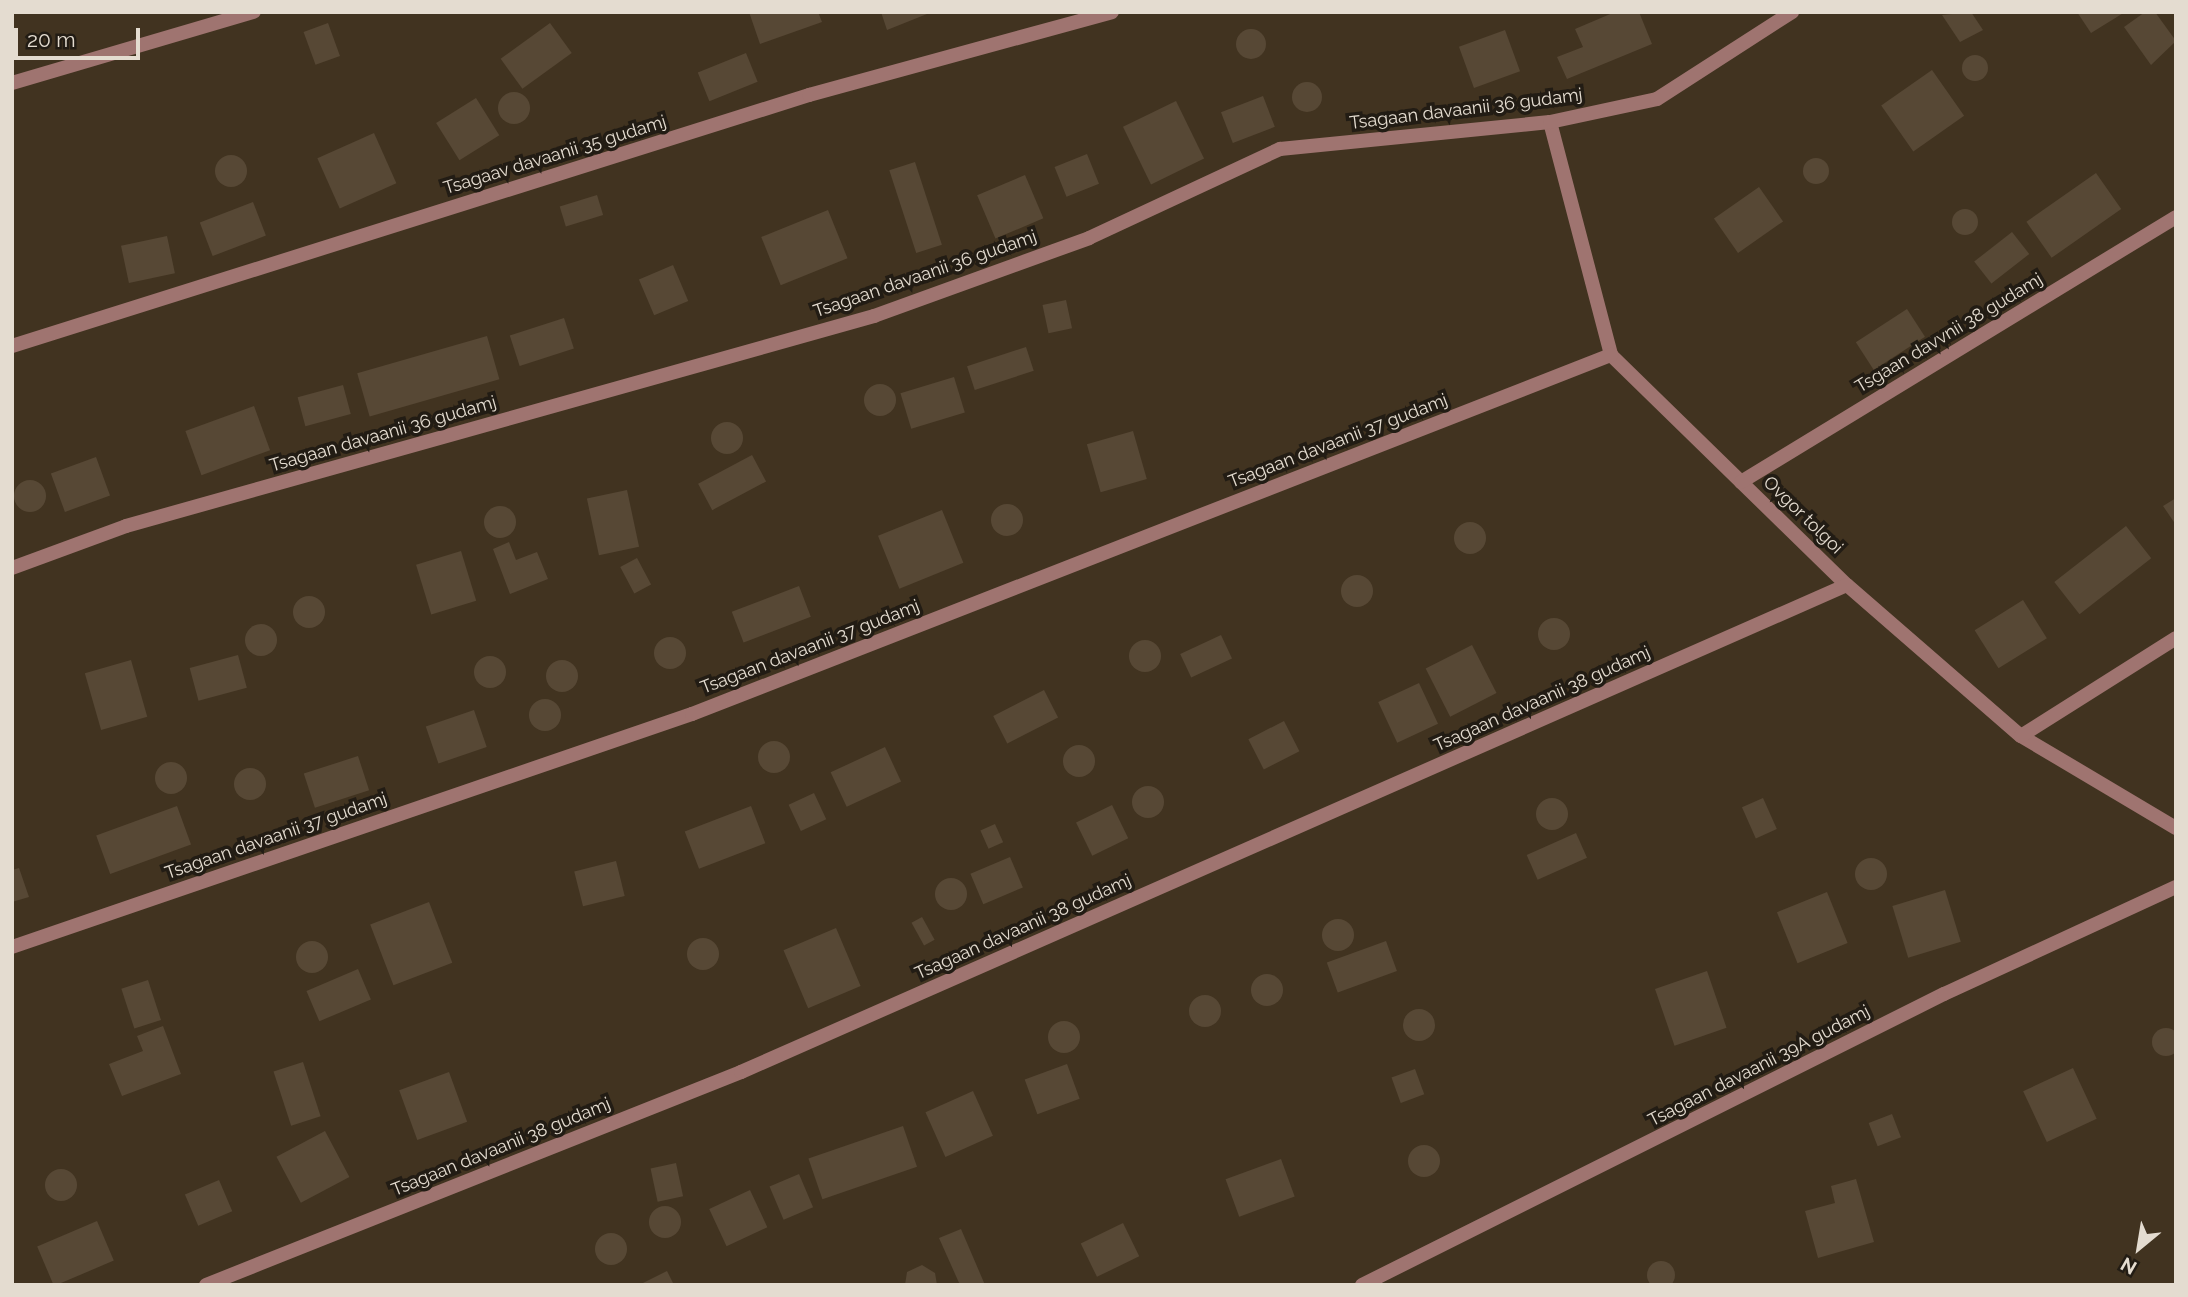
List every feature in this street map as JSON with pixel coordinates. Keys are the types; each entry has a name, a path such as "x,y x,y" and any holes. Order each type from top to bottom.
{"street":[{"path":"12,83 254,12"},
{"name":"Tsagaav davaanii 35 gudamj","path":"12,346 809,95 1112,12"},
{"name":"Tsagaan davaanii 36 gudamj","path":"12,568 126,526 874,316 1089,238 1280,149 1550,122 1657,99 1792,12"},
{"path":"1550,122 1611,355"},
{"name":"Tsgaan davvnii 38 gudamj","path":"1741,482 2176,216"},
{"name":"Ovgor tolgoi","path":"1611,355 1847,585 2021,736 2176,828"},
{"name":"Tsagaan davaanii 37 gudamj","path":"12,947 692,714 1611,355"},
{"name":"Tsagaan davaanii 38 gudamj","path":"206,1285 741,1072 1847,585"},
{"path":"2021,736 2176,638"},
{"name":"Tsagaan davaanii 39A gudamj","path":"1362,1285 1944,994 2176,887"}],"building":[{"path":"749,12 818,12 822,22 760,44"},
{"path":"881,12 932,12 887,30"},
{"path":"1615,12 1639,12 1652,44 1567,79 1557,57 1583,47 1575,29"},
{"path":"1971,12 1983,30 1960,42 1942,15"},
{"path":"2077,12 2125,12 2091,33"},
{"path":"2145,12 2155,12 2176,41 2151,65 2124,27"},
{"path":"328,23 340,56 316,65 304,32"},
{"path":"550,23 572,53 522,89 501,59"},
{"path":"1251,29 1262,33 1266,44 1262,55 1251,59 1240,55 1236,44 1240,33"},
{"path":"1505,30 1520,71 1474,88 1459,47"},
{"path":"746,53 758,82 709,101 698,72"},
{"path":"1975,55 1984,59 1988,68 1984,77 1975,81 1966,77 1962,68 1966,59"},
{"path":"1932,70 1964,116 1913,151 1881,106"},
{"path":"1307,82 1318,86 1322,97 1318,108 1307,112 1296,108 1292,97 1296,86"},
{"path":"514,92 526,96 530,108 526,120 514,124 502,120 498,108 502,96"},
{"path":"1263,96 1275,127 1233,143 1221,112"},
{"path":"476,98 499,135 459,160 436,123"},
{"path":"1176,101 1204,159 1151,184 1123,127"},
{"path":"374,133 396,183 340,208 317,158"},
{"path":"1087,154 1099,184 1067,197 1055,167"},
{"path":"231,155 243,159 247,171 243,183 231,187 219,183 215,171 219,159"},
{"path":"1816,158 1825,162 1829,171 1825,180 1816,184 1807,180 1803,171 1807,162"},
{"path":"915,162 942,245 916,253 889,170"},
{"path":"2096,173 2121,209 2052,258 2026,222"},
{"path":"1025,175 1043,218 995,239 977,195"},
{"path":"1759,187 1783,221 1738,253 1714,219"},
{"path":"597,195 603,215 566,226 560,206"},
{"path":"253,202 266,236 213,256 200,222"},
{"path":"1965,209 1974,213 1978,222 1974,231 1965,235 1956,231 1952,222 1956,213"},
{"path":"828,210 847,258 781,285 761,237"},
{"path":"2012,232 2029,254 1991,284 1974,262"},
{"path":"167,236 175,273 129,283 121,246"},
{"path":"673,265 688,301 654,315 639,279"},
{"path":"1066,300 1072,328 1049,333 1043,305"},
{"path":"1907,309 1925,337 1874,370 1856,342"},
{"path":"564,318 574,348 520,366 510,336"},
{"path":"487,336 499,379 370,416 357,373"},
{"path":"1026,347 1034,371 975,390 967,366"},
{"path":"954,377 965,412 911,429 900,393"},
{"path":"880,384 892,388 896,400 892,412 880,416 868,412 864,400 868,388"},
{"path":"343,385 351,414 305,426 298,397"},
{"path":"254,406 270,450 201,475 185,431"},
{"path":"727,422 739,426 743,438 739,450 727,454 715,450 711,438 715,426"},
{"path":"1133,431 1147,479 1101,492 1087,444"},
{"path":"752,455 766,481 712,510 698,484"},
{"path":"96,457 110,496 65,512 51,473"},
{"path":"30,480 42,484 46,496 42,508 30,512 18,508 14,496 18,484"},
{"path":"627,490 639,547 599,555 587,499"},
{"path":"2176,498 2176,525 2163,506"},
{"path":"1007,504 1019,508 1023,520 1019,532 1007,536 995,532 991,520 995,508"},
{"path":"500,506 512,510 516,522 512,534 500,538 488,534 484,522 488,510"},
{"path":"942,510 963,563 899,589 878,536"},
{"path":"1470,522 1482,526 1486,538 1482,550 1470,554 1458,550 1454,538 1458,526"},
{"path":"2126,526 2151,558 2080,614 2054,582"},
{"path":"509,542 516,560 537,552 548,579 510,594 493,549"},
{"path":"461,551 476,601 431,614 416,565"},
{"path":"637,558 651,584 634,593 620,567"},
{"path":"1357,575 1369,579 1373,591 1369,603 1357,607 1345,603 1341,591 1345,579"},
{"path":"799,586 811,617 744,643 732,612"},
{"path":"309,596 321,600 325,612 321,624 309,628 297,624 293,612 297,600"},
{"path":"2023,600 2047,638 1999,668 1975,630"},
{"path":"1554,618 1565,623 1570,634 1565,645 1554,650 1543,645 1538,634 1543,623"},
{"path":"261,624 272,629 277,640 272,651 261,656 250,651 245,640 250,629"},
{"path":"1221,635 1232,659 1191,678 1180,654"},
{"path":"670,637 682,641 686,653 682,665 670,669 658,665 654,653 658,641"},
{"path":"1145,640 1157,644 1161,656 1157,668 1145,672 1133,668 1129,656 1133,644"},
{"path":"1472,645 1497,693 1450,717 1426,669"},
{"path":"238,655 247,688 199,701 190,668"},
{"path":"490,656 501,661 506,672 501,683 490,688 479,683 474,672 479,661"},
{"path":"131,660 147,717 101,730 85,673"},
{"path":"562,660 574,664 578,676 574,688 562,692 550,688 546,676 550,664"},
{"path":"1419,683 1438,724 1397,743 1378,702"},
{"path":"1044,690 1058,718 1007,743 993,716"},
{"path":"545,699 557,703 561,715 557,727 545,731 533,727 529,715 533,703"},
{"path":"474,710 487,747 438,763 426,727"},
{"path":"1284,721 1299,751 1264,769 1248,739"},
{"path":"774,741 786,745 790,757 786,769 774,773 762,769 758,757 762,745"},
{"path":"1079,745 1091,749 1095,761 1091,773 1079,777 1067,773 1063,761 1067,749"},
{"path":"885,747 901,781 847,807 831,772"},
{"path":"358,756 369,790 315,808 304,774"},
{"path":"171,762 183,766 187,778 183,790 171,794 159,790 155,778 159,766"},
{"path":"250,768 262,772 266,784 262,796 250,800 238,796 234,784 238,772"},
{"path":"1148,786 1160,790 1164,802 1160,814 1148,818 1136,814 1132,802 1136,790"},
{"path":"814,793 826,819 801,831 789,805"},
{"path":"1552,798 1564,802 1568,814 1564,826 1552,830 1540,826 1536,814 1540,802"},
{"path":"1763,798 1777,829 1756,838 1742,807"},
{"path":"1112,805 1128,838 1092,856 1076,823"},
{"path":"177,806 191,845 110,874 96,835"},
{"path":"751,806 765,843 699,869 685,831"},
{"path":"995,824 1003,842 989,849 980,831"},
{"path":"1576,833 1587,858 1538,880 1527,855"},
{"path":"1010,857 1023,887 983,904 970,874"},
{"path":"1871,858 1883,862 1887,874 1883,886 1871,890 1859,886 1855,874 1859,862"},
{"path":"616,861 625,896 583,906 574,871"},
{"path":"19,868 29,897 12,902 12,870"},
{"path":"951,878 963,882 967,894 963,906 951,910 939,906 935,894 939,882"},
{"path":"1945,890 1961,942 1908,958 1892,906"},
{"path":"1827,892 1848,943 1798,963 1777,912"},
{"path":"429,902 452,963 393,985 370,925"},
{"path":"922,917 935,940 924,946 912,923"},
{"path":"1338,919 1349,924 1354,935 1349,946 1338,951 1327,946 1322,935 1327,924"},
{"path":"836,928 861,986 808,1008 784,950"},
{"path":"703,938 715,942 719,954 715,966 703,970 691,966 687,954 691,942"},
{"path":"312,941 324,945 328,957 324,969 312,973 300,969 296,957 300,945"},
{"path":"1386,941 1397,971 1338,993 1327,963"},
{"path":"358,969 371,999 319,1021 306,991"},
{"path":"1707,971 1727,1028 1675,1046 1655,989"},
{"path":"1267,974 1278,979 1283,990 1278,1001 1267,1006 1256,1001 1251,990 1256,979"},
{"path":"148,980 161,1020 134,1029 121,989"},
{"path":"1205,995 1217,999 1221,1011 1217,1023 1205,1027 1193,1023 1189,1011 1193,999"},
{"path":"1419,1009 1431,1013 1435,1025 1431,1037 1419,1041 1407,1037 1403,1025 1407,1013"},
{"path":"1064,1021 1076,1025 1080,1037 1076,1049 1064,1053 1052,1049 1048,1037 1052,1025"},
{"path":"163,1026 181,1074 122,1096 109,1064 143,1051 137,1036"},
{"path":"2166,1028 2176,1032 2180,1042 2176,1052 2166,1056 2156,1052 2152,1042 2156,1032"},
{"path":"303,1062 321,1116 291,1126 274,1072"},
{"path":"1067,1064 1080,1099 1037,1114 1025,1079"},
{"path":"2073,1068 2097,1119 2047,1142 2023,1091"},
{"path":"1415,1069 1424,1094 1401,1103 1392,1078"},
{"path":"449,1072 467,1122 417,1140 399,1090"},
{"path":"973,1091 993,1136 945,1157 925,1112"},
{"path":"1892,1114 1901,1137 1878,1146 1869,1123"},
{"path":"903,1126 917,1167 822,1199 808,1159"},
{"path":"325,1131 349,1177 301,1203 276,1157"},
{"path":"1424,1145 1436,1149 1440,1161 1436,1173 1424,1177 1412,1173 1408,1161 1412,1149"},
{"path":"1281,1159 1295,1197 1239,1217 1226,1179"},
{"path":"676,1163 683,1196 658,1202 651,1168"},
{"path":"61,1169 73,1173 77,1185 73,1197 61,1201 49,1197 45,1185 49,1173"},
{"path":"799,1174 813,1207 784,1220 770,1187"},
{"path":"1856,1179 1874,1242 1818,1258 1805,1211 1835,1203 1831,1186"},
{"path":"219,1180 232,1211 198,1226 185,1194"},
{"path":"750,1190 767,1227 727,1246 709,1209"},
{"path":"665,1206 677,1210 681,1222 677,1234 665,1238 653,1234 649,1222 653,1210"},
{"path":"97,1221 114,1261 54,1285 37,1246"},
{"path":"1123,1223 1139,1256 1097,1277 1081,1244"},
{"path":"961,1229 985,1285 960,1285 939,1238"},
{"path":"611,1233 623,1237 627,1249 623,1261 611,1265 599,1261 595,1249 599,1237"},
{"path":"1661,1261 1671,1265 1675,1275 1671,1285 1661,1289 1651,1285 1647,1275 1651,1265"},
{"path":"922,1265 935,1273 937,1285 905,1285 907,1272"},
{"path":"667,1271 674,1285 639,1285"}]}
